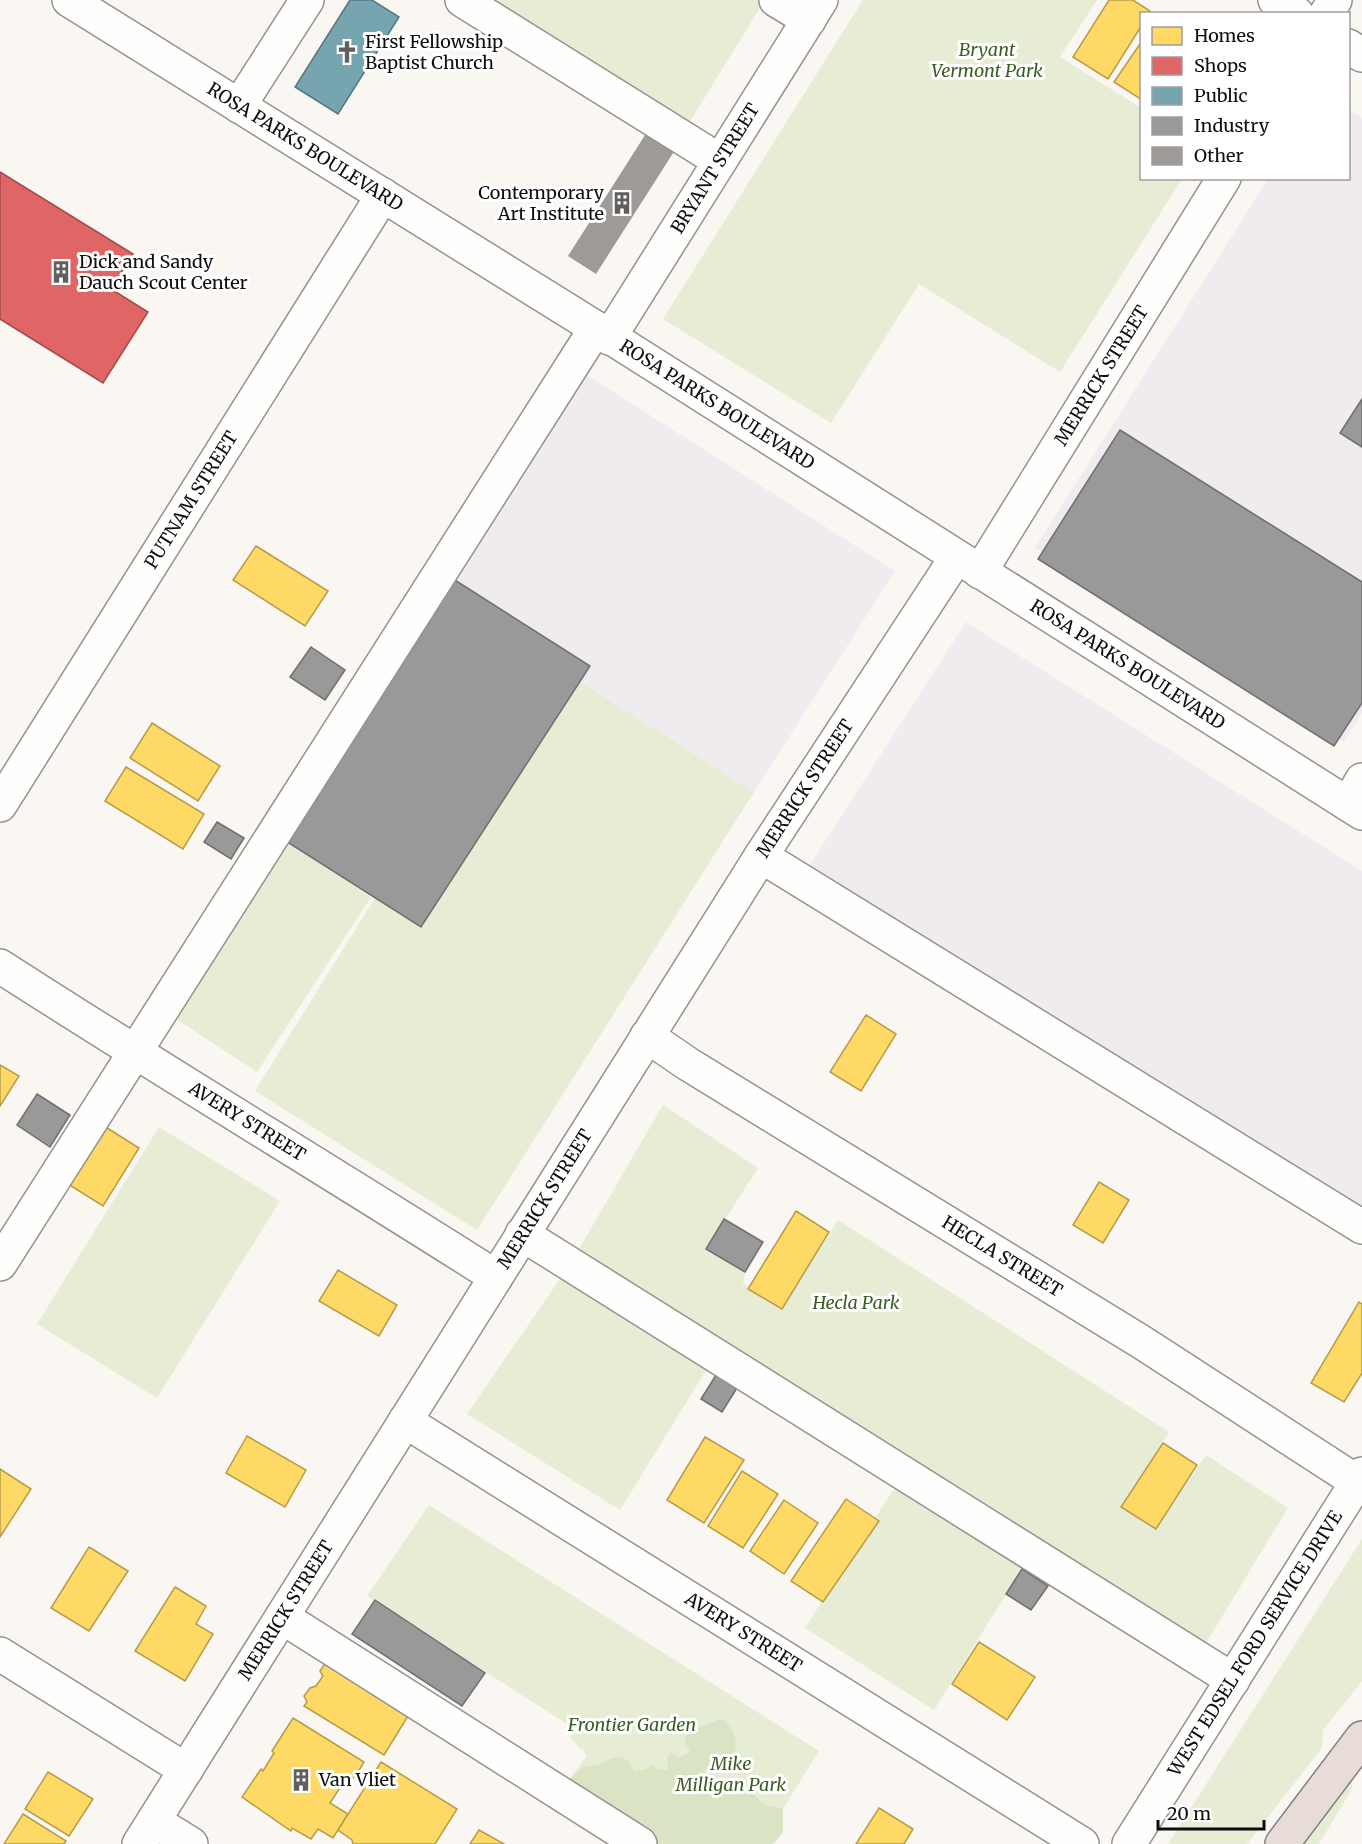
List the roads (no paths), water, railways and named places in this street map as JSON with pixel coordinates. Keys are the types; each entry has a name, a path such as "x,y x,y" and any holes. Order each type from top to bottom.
{"highway":[{"path":"1282,1844 1362,1738"}],"street":[{"name":"ROSA PARKS BOULEVARD","path":"69,0 603,333 968,565 1357,799"},
{"path":"239,106 307,0"},
{"path":"462,0 720,161"},
{"path":"776,0 815,10"},
{"path":"1275,0 1294,12"},
{"name":"BRYANT STREET","path":"0,1264 133,1052 449,561 720,161 815,10"},
{"name":"MERRICK STREET","path":"147,1832 761,856 968,565 1223,180"},
{"name":"PUTNAM STREET","path":"0,805 383,195"},
{"path":"761,856 1362,1227"},
{"name":"AVERY STREET","path":"0,966 133,1052 314,1162 496,1277"},
{"name":"HECLA STREET","path":"647,1036 688,1064 1359,1478"},
{"path":"522,1234 1233,1680"},
{"name":"AVERY STREET","path":"405,1421 1082,1844"},
{"name":"WEST EDSEL FORD SERVICE DRIVE","path":"1129,1844 1359,1478"},
{"path":"282,1617 640,1844"},
{"path":"0,1654 186,1770"},
{"path":"147,1832 190,1844"}],"place":[{"name":"First Fellowship Baptist Church","path":"347,52"},
{"name":"Contemporary Art Institute","path":"622,203"},
{"name":"Dick and Sandy Dauch Scout Center","path":"61,272"},
{"name":"Van Vliet","path":"301,1780"}],"park label":[{"name":"Bryant Vermont Park","path":"987,60"},
{"name":"Hecla Park","path":"856,1303"},
{"name":"Frontier Garden","path":"632,1725"},
{"name":"Mike Milligan Park","path":"731,1774"}]}
